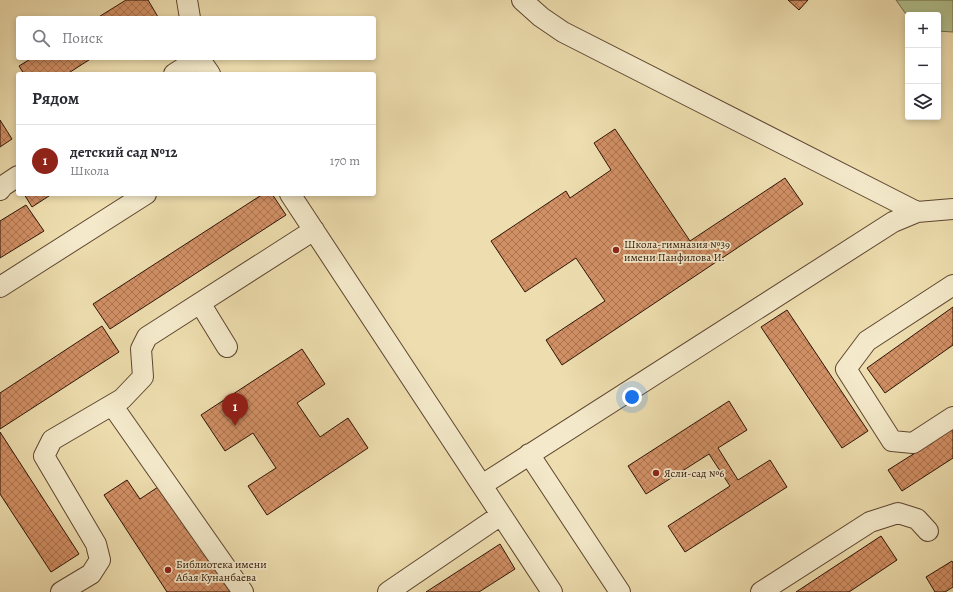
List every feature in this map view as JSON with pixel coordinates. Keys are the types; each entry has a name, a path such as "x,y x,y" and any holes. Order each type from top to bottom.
{"lane":[{"path":"187,0 190,16"},
{"path":"522,0 541,17 563,32 917,212"},
{"path":"177,72 196,60"},
{"path":"200,60 209,72"},
{"path":"0,190 3,186 16,177"},
{"path":"0,287 143,196"},
{"path":"291,196 552,592"},
{"path":"482,485 893,222 917,212 953,208"},
{"path":"61,592 90,574 100,560 96,544 44,456 52,440 122,399 143,376 141,349 147,337 314,230"},
{"path":"953,285 867,341 846,369 892,441 913,443 953,417"},
{"path":"200,303 227,347"},
{"path":"112,405 243,592"},
{"path":"529,454 620,592"},
{"path":"761,592 870,522 898,513 917,519 928,531"},
{"path":"388,592 501,515"}],"green space":[{"path":"896,0 953,0 953,32 941,31 941,12 905,13"}],"building":[{"path":"126,0 148,0 157,16 100,16"},
{"path":"788,0 808,0 799,10"},
{"path":"29,60 89,60 70,72 23,72 19,66"},
{"path":"0,120 12,139 0,147"},
{"name":"Школа-гимназия №39 имени Панфилова И.","path":"615,129 690,241 785,178 803,204 562,365 546,340 605,301 576,258 525,292 491,241 566,191 570,198 611,170 594,143"},
{"path":"25,196 49,196 32,207"},
{"path":"260,196 273,196 286,215 110,329 93,304"},
{"path":"26,205 44,231 0,258 0,221"},
{"path":"953,307 953,345 885,393 867,368"},
{"path":"787,310 868,431 842,448 761,327"},
{"path":"102,326 119,352 0,429 0,393"},
{"path":"302,349 325,384 297,403 320,437 348,418 368,448 267,515 248,486 276,468 253,433 225,451 201,415"},
{"name":"Ясли-сад №6","path":"729,401 747,430 718,448 738,480 770,460 787,487 685,552 668,526 730,486 709,454 646,494 628,466"},
{"path":"953,429 953,458 902,491 888,470"},
{"path":"0,432 79,554 51,572 0,494"},
{"path":"127,480 140,499 161,485 230,592 167,592 104,495"},
{"path":"881,536 897,560 849,592 796,592"},
{"path":"500,544 515,569 479,592 426,592"},
{"path":"952,561 953,587 945,592 935,592 926,577"}],"place":[{"name":"Школа-гимназия №39 имени Панфилова И.","path":"616,250"},
{"name":"детский сад №12","path":"235,426"},
{"name":"Ясли-сад №6","path":"656,473"},
{"name":"Библиотека имени Абая Кунанбаева","path":"168,570"}]}
